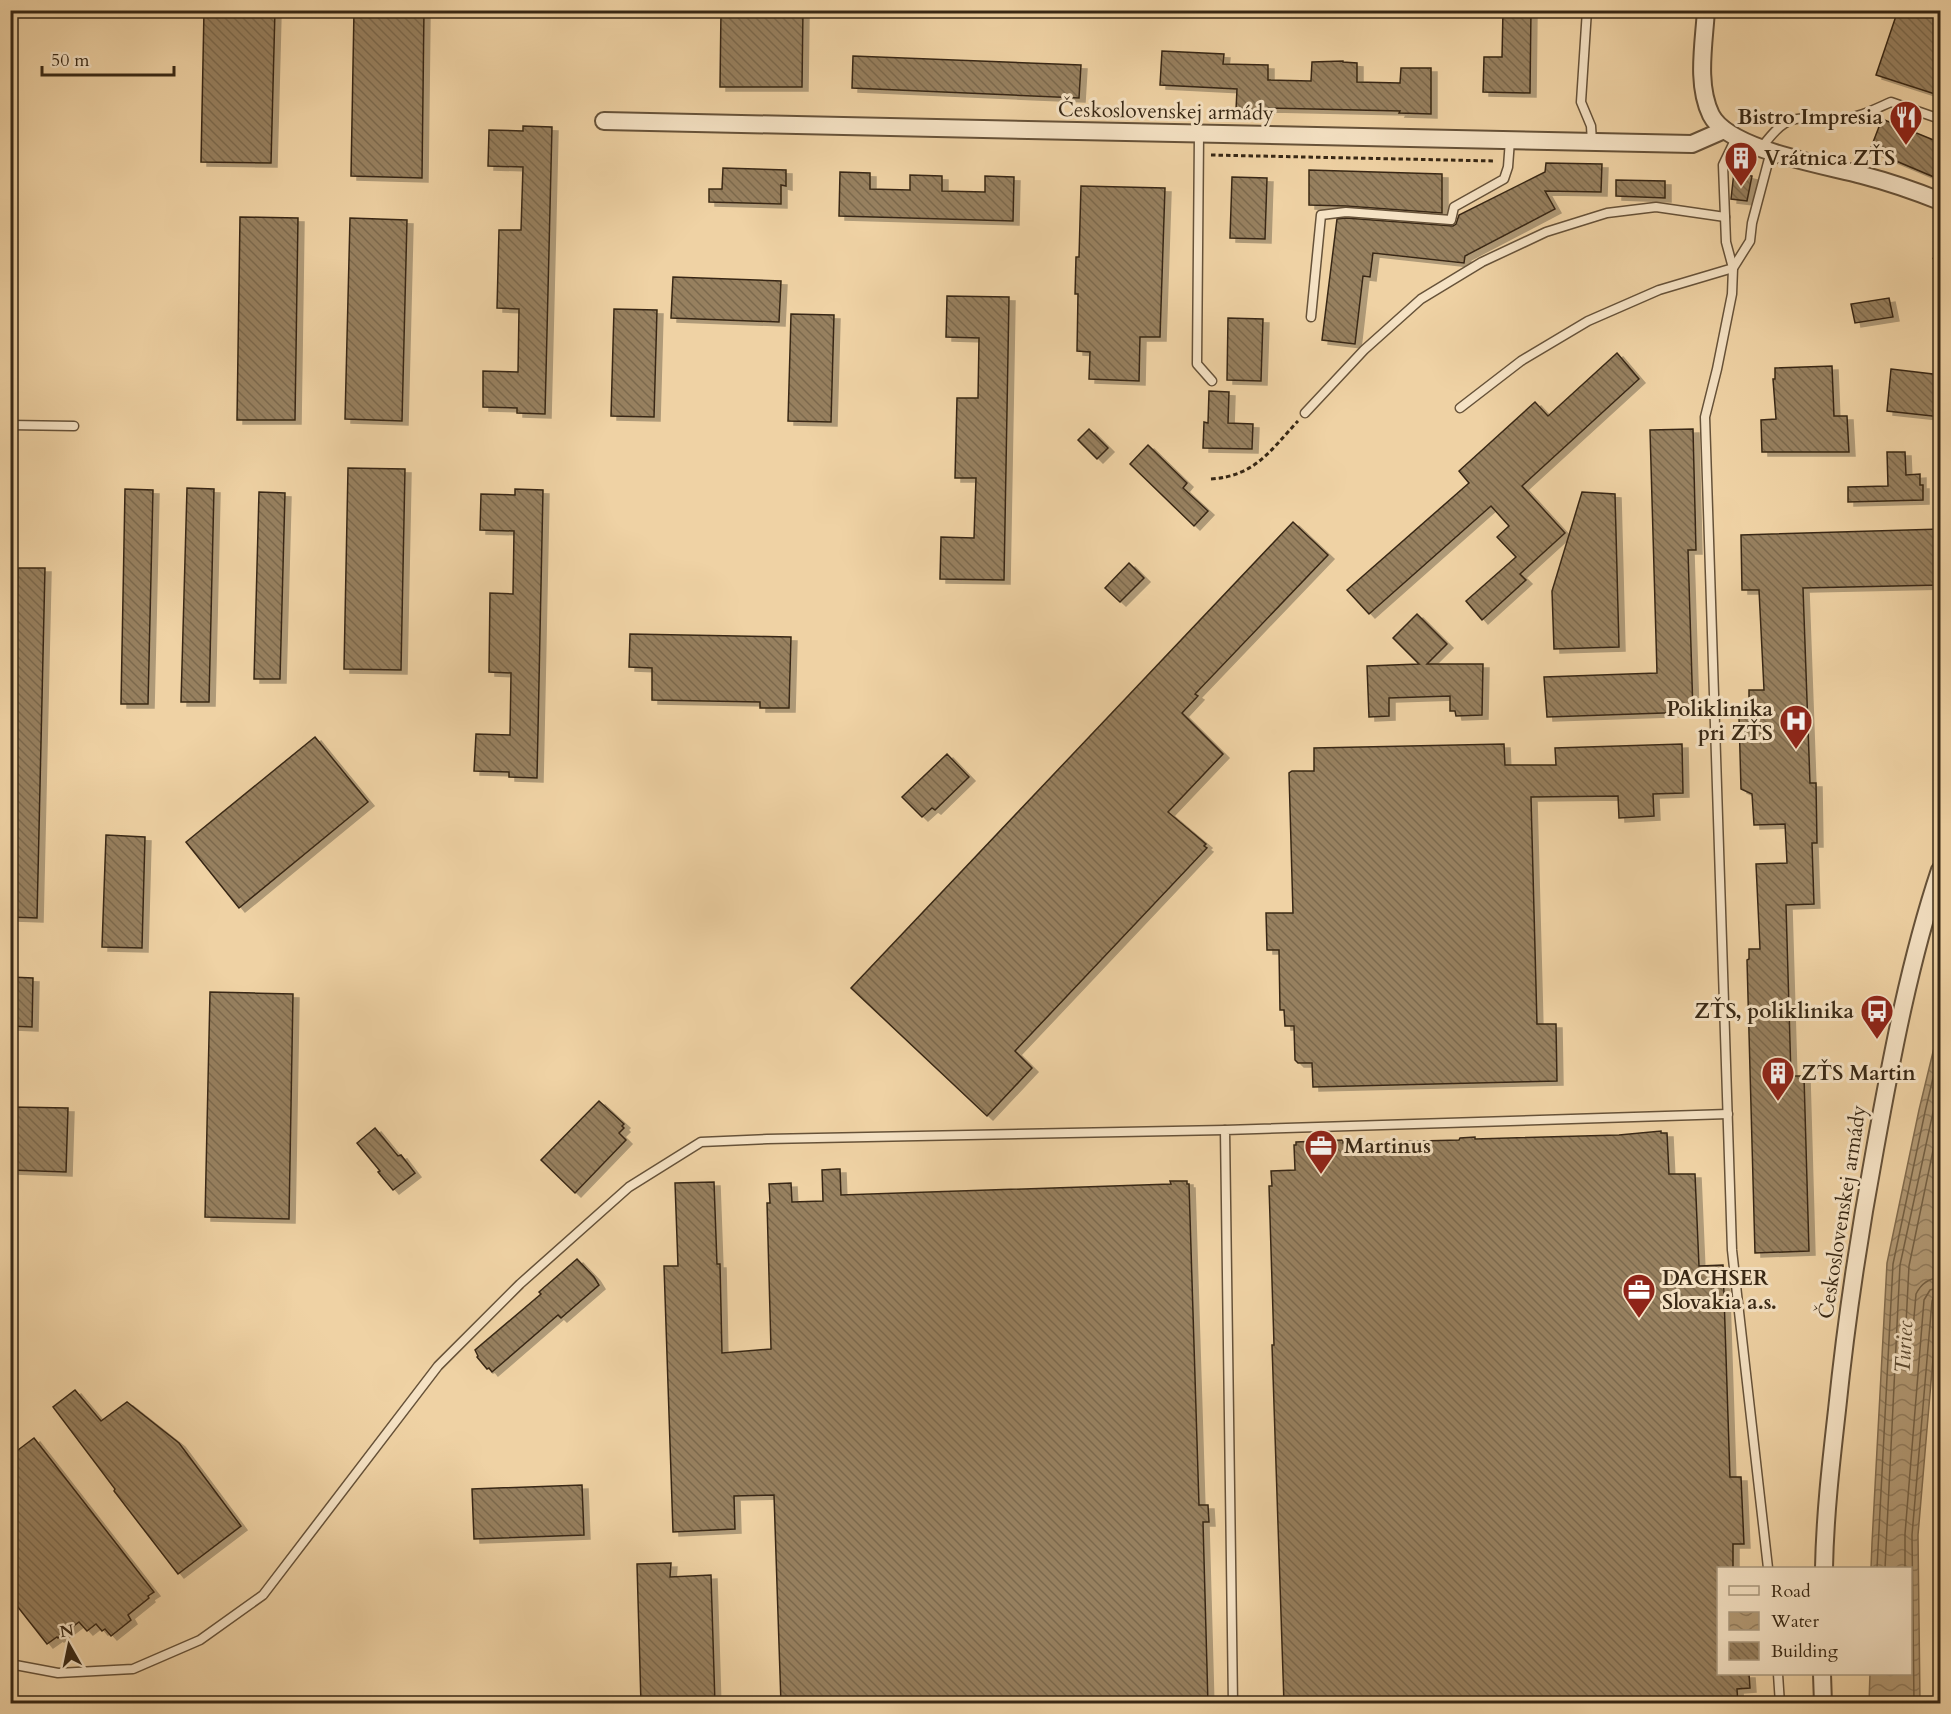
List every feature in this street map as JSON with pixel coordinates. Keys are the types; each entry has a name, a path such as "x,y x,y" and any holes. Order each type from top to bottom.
{"street":[{"path":"1706,10 1703,59 1704,93 1713,118 1730,134 1766,149 1863,175 1941,201"},
{"name":"Československej armády","path":"604,121 1692,144 1730,134"},
{"name":"Československej armády","path":"1824,1567 1829,1479 1846,1325 1864,1208 1889,1071 1927,911 1941,870"},
{"path":"1822,1675 1823,1704"}],"lane":[{"path":"1587,10 1581,102 1591,126 1592,142"},
{"path":"1460,408 1521,361 1588,321 1659,290 1733,268 1750,241 1766,149 1777,130 1789,121 1842,119 1864,114 1891,102 1941,119"},
{"path":"1200,134 1197,364 1212,381"},
{"path":"1730,134 1723,165 1726,242 1733,268 1732,294 1705,417 1732,1250 1768,1567"},
{"path":"1311,317 1321,215 1346,212 1451,220 1454,207 1504,179 1508,167 1510,140"},
{"path":"1305,413 1364,350 1421,299 1482,262 1546,232 1607,213 1656,207 1725,217"},
{"path":"10,425 74,426"},
{"path":"10,1664 58,1673 133,1669 200,1640 264,1595 438,1366 520,1284 629,1188 701,1142 767,1138 1225,1130 1728,1114"},
{"path":"1225,1130 1233,1704"},
{"path":"1778,1675 1780,1704"}],"path":[{"path":"1200,155 1497,161"},
{"path":"1211,479 1229,478 1242,474 1254,466 1305,413"}],"water":[{"name":"Turiec","path":"1940,1023 1940,1276 1918,1535 1920,1703 1869,1703 1870,1675 1912,1675 1912,1567 1871,1567 1887,1263"}],"building":[{"path":"204,10 275,10 271,163 201,162"},
{"path":"354,10 424,10 422,178 351,176"},
{"path":"721,10 803,10 802,87 720,87"},
{"path":"1503,10 1531,10 1530,93 1483,92 1484,57 1502,57"},
{"path":"1898,10 1941,10 1941,96 1876,75"},
{"path":"1162,51 1224,54 1223,64 1268,65 1268,80 1311,81 1312,62 1357,63 1357,82 1400,83 1401,68 1431,68 1431,114 1399,113 1400,111 1268,108 1268,110 1236,110 1237,89 1160,85"},
{"path":"853,56 1081,65 1079,98 852,88"},
{"name":"Bistro Impresia","path":"1882,119 1941,143 1941,180 1870,150"},
{"path":"523,126 552,127 545,414 517,413 517,408 483,407 483,371 518,372 519,309 497,308 499,230 521,230 523,167 488,166 489,130 523,131"},
{"path":"1546,163 1602,164 1601,192 1545,191 1555,209 1465,256 1464,263 1373,253 1370,277 1363,276 1355,344 1322,340 1337,219 1453,226 1459,215 1545,172"},
{"path":"723,168 786,170 786,186 781,185 781,204 709,202 709,189 722,189"},
{"path":"1309,170 1442,174 1442,213 1309,205"},
{"path":"840,172 870,173 870,189 910,190 910,175 942,176 942,191 985,192 985,176 1014,177 1013,221 839,216"},
{"name":"Vrátnica ZŤS","path":"1734,172 1752,176 1747,201 1731,199"},
{"path":"1232,177 1267,178 1265,239 1230,238"},
{"path":"1616,180 1665,181 1665,198 1616,196"},
{"path":"1081,186 1165,188 1160,337 1140,337 1139,381 1089,379 1090,352 1077,351 1078,294 1075,294 1076,257 1079,257"},
{"path":"240,217 298,218 295,420 237,420"},
{"path":"350,218 407,220 402,421 345,419"},
{"path":"673,277 781,281 779,322 671,318"},
{"path":"947,296 1009,297 1004,580 940,579 941,537 974,538 976,478 955,478 957,398 978,398 979,338 946,337"},
{"path":"1889,298 1893,317 1855,323 1851,304"},
{"path":"614,309 657,310 654,417 611,416"},
{"path":"791,314 834,315 831,422 788,421"},
{"path":"1228,318 1263,319 1261,381 1227,380"},
{"path":"1617,353 1639,379 1522,486 1565,533 1520,574 1526,580 1482,620 1466,601 1516,557 1497,537 1509,526 1491,506 1369,614 1347,590 1469,483 1459,471 1535,402 1548,416"},
{"path":"1832,366 1834,416 1847,416 1849,452 1762,452 1761,420 1776,419 1773,379 1775,379 1775,368"},
{"path":"1891,369 1941,375 1941,417 1887,411"},
{"path":"1209,391 1229,392 1228,423 1253,424 1252,449 1203,448 1204,422 1208,423"},
{"path":"1089,429 1108,448 1097,459 1078,440"},
{"path":"1693,429 1696,550 1688,550 1693,712 1547,717 1544,677 1657,673 1650,430"},
{"path":"1148,445 1187,483 1183,488 1208,511 1194,526 1130,464"},
{"path":"1887,452 1905,452 1906,475 1920,474 1923,500 1848,502 1848,487 1888,486"},
{"path":"348,468 405,469 401,670 344,669"},
{"path":"187,488 214,489 209,702 181,702"},
{"path":"125,489 153,490 148,704 121,704"},
{"path":"515,489 543,490 537,778 509,777 509,772 474,771 476,734 510,735 511,673 489,672 490,593 513,594 514,531 480,530 481,494 515,495"},
{"path":"259,492 285,493 280,679 254,679"},
{"path":"1582,492 1615,494 1619,647 1554,649 1552,591"},
{"path":"1293,522 1328,555 1195,694 1198,696 1182,713 1223,754 1168,812 1206,844 1204,846 1207,848 1015,1051 1032,1068 987,1116 851,988"},
{"path":"1941,529 1941,585 1803,588 1810,783 1816,783 1817,843 1812,843 1814,904 1786,905 1791,1076 1804,1076 1809,1251 1755,1253 1747,960 1749,949 1760,949 1756,864 1787,863 1785,824 1754,825 1752,794 1741,789 1739,717 1749,717 1749,690 1764,690 1759,590 1742,590 1741,535"},
{"path":"1129,563 1144,578 1120,602 1105,588"},
{"path":"18,568 45,568 37,918 10,917"},
{"path":"1417,614 1447,644 1427,664 1483,664 1482,715 1456,716 1455,711 1450,711 1450,696 1389,698 1389,716 1369,717 1367,666 1419,664 1393,638"},
{"path":"630,634 791,637 789,708 760,708 760,702 652,700 652,668 629,667"},
{"path":"315,737 368,802 239,908 186,842"},
{"path":"1504,744 1505,765 1556,765 1555,748 1682,744 1683,793 1653,794 1654,816 1619,818 1618,796 1531,797 1537,1024 1556,1024 1557,1081 1313,1087 1312,1063 1298,1063 1295,1060 1294,1026 1285,1026 1284,1010 1280,1010 1279,950 1267,950 1266,913 1293,913 1289,773 1314,771 1314,748"},
{"path":"947,754 969,777 935,810 932,808 922,817 902,797"},
{"path":"106,835 145,837 142,948 102,947"},
{"path":"10,977 33,978 32,1027 10,1026"},
{"path":"210,992 293,994 289,1219 205,1217"},
{"path":"599,1101 624,1124 622,1126 624,1128 619,1133 626,1140 575,1193 541,1160"},
{"path":"10,1107 68,1108 66,1172 10,1170"},
{"path":"375,1128 415,1173 393,1190 357,1143"},
{"path":"1661,1131 1661,1133 1667,1133 1669,1174 1695,1174 1699,1266 1723,1265 1730,1477 1741,1477 1744,1544 1733,1544 1733,1567 1717,1567 1717,1675 1749,1675 1750,1688 1737,1689 1738,1704 1284,1704 1272,1345 1274,1345 1269,1186 1272,1186 1271,1171 1295,1170 1294,1145 1296,1142 1343,1140 1343,1143 1459,1140 1475,1137 1475,1139 1619,1135"},
{"path":"840,1169 841,1195 1171,1184 1170,1181 1187,1181 1189,1184 1199,1505 1208,1505 1209,1522 1203,1522 1208,1704 781,1704 774,1495 734,1496 735,1529 673,1532 664,1266 678,1266 675,1183 714,1182 717,1264 720,1264 722,1353 771,1349 767,1203 770,1203 769,1184 791,1183 792,1202 823,1201 822,1170"},
{"path":"577,1259 599,1285 561,1318 558,1315 492,1372 489,1368 487,1369 477,1357 475,1350 541,1294 539,1292"},
{"path":"75,1390 101,1421 127,1402 179,1443 241,1526 178,1574 53,1407"},
{"path":"34,1438 154,1592 128,1615 131,1620 111,1636 96,1624 87,1631 79,1622 47,1644 10,1597 10,1456"},
{"path":"582,1485 584,1535 474,1539 472,1489"},
{"path":"671,1563 670,1577 711,1575 715,1704 641,1704 637,1564"}],"railway":[{"path":"1933,257 1940,260"}],"place":[{"name":"Bistro Impresia","path":"1906,146"},
{"name":"Vrátnica ZŤS","path":"1741,187"},
{"name":"Poliklinika pri ZŤS","path":"1796,750"},
{"name":"ZŤS, poliklinika","path":"1877,1040"},
{"name":"ZŤS Martin","path":"1778,1102"},
{"name":"Martinus","path":"1321,1175"},
{"name":"DACHSER Slovakia a.s.","path":"1639,1319"}]}
